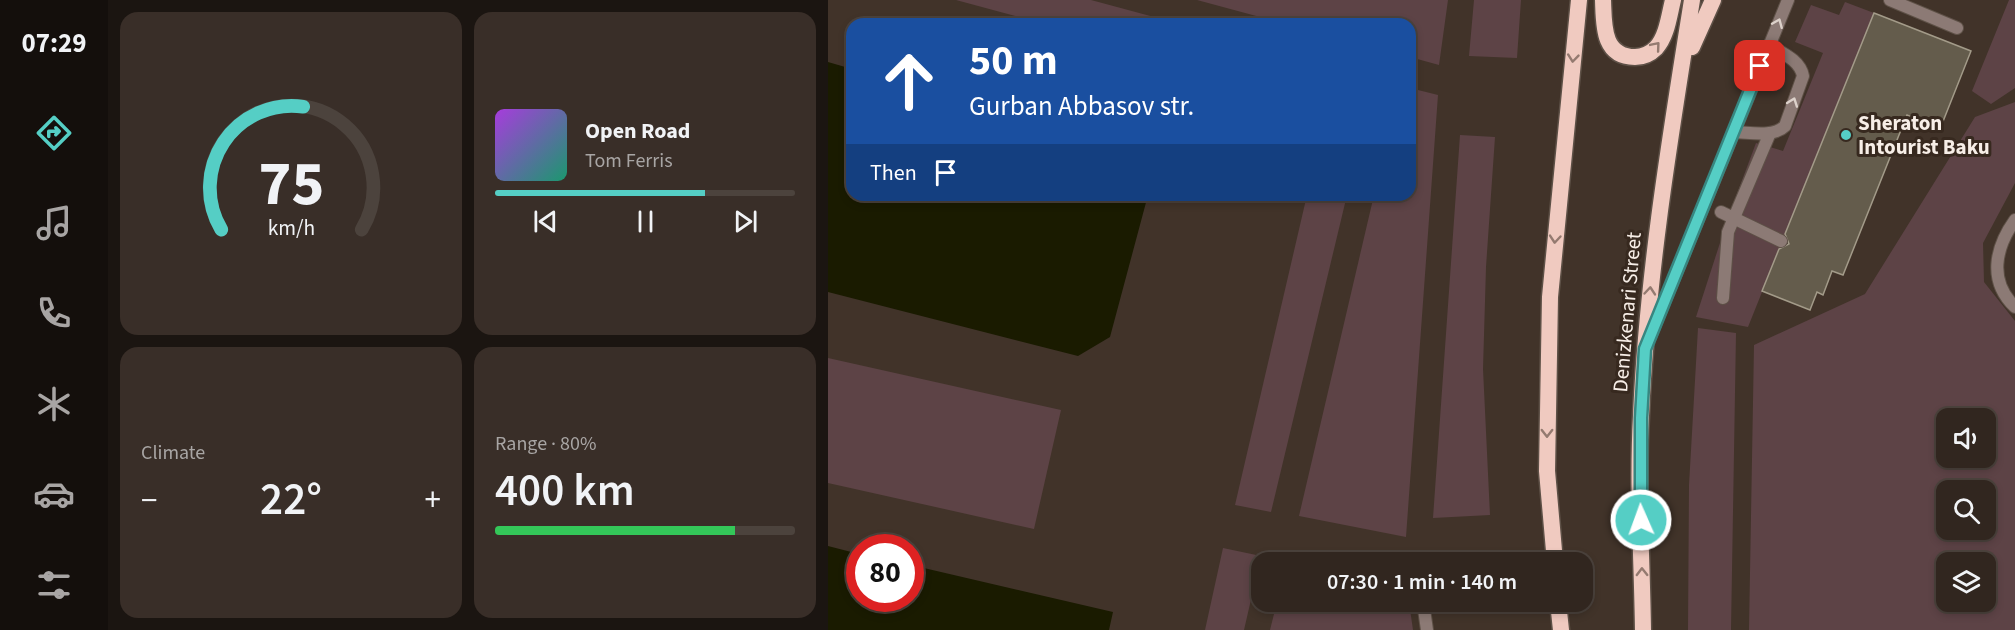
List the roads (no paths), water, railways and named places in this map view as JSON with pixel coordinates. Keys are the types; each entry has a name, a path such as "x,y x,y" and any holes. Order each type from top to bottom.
{"highway":[{"path":"1554,552 1547,471 1550,297 1579,0"},
{"path":"1603,0 1604,30 1609,44 1617,52 1628,57 1649,54 1657,47 1665,34 1673,0"},
{"name":"Denizkenari Street","path":"1643,630 1640,472 1645,349 1652,266 1692,0"},
{"path":"1678,87 1700,24 1713,0"},
{"path":"1559,612 1561,630"}],"street":[{"path":"1645,349 1788,0"},
{"path":"1890,0 1956,28"},
{"path":"1733,132 1779,132 1785,126 1803,76 1797,63 1769,45"},
{"path":"1723,298 1728,232 1726,214 1770,133"},
{"path":"1726,214 1781,241"},
{"path":"2015,220 2000,247 1996,265 2000,286 2015,307"},
{"path":"1424,612 1426,630"}],"place":[{"name":"Sheraton Intourist Baku","path":"1846,135"}]}
